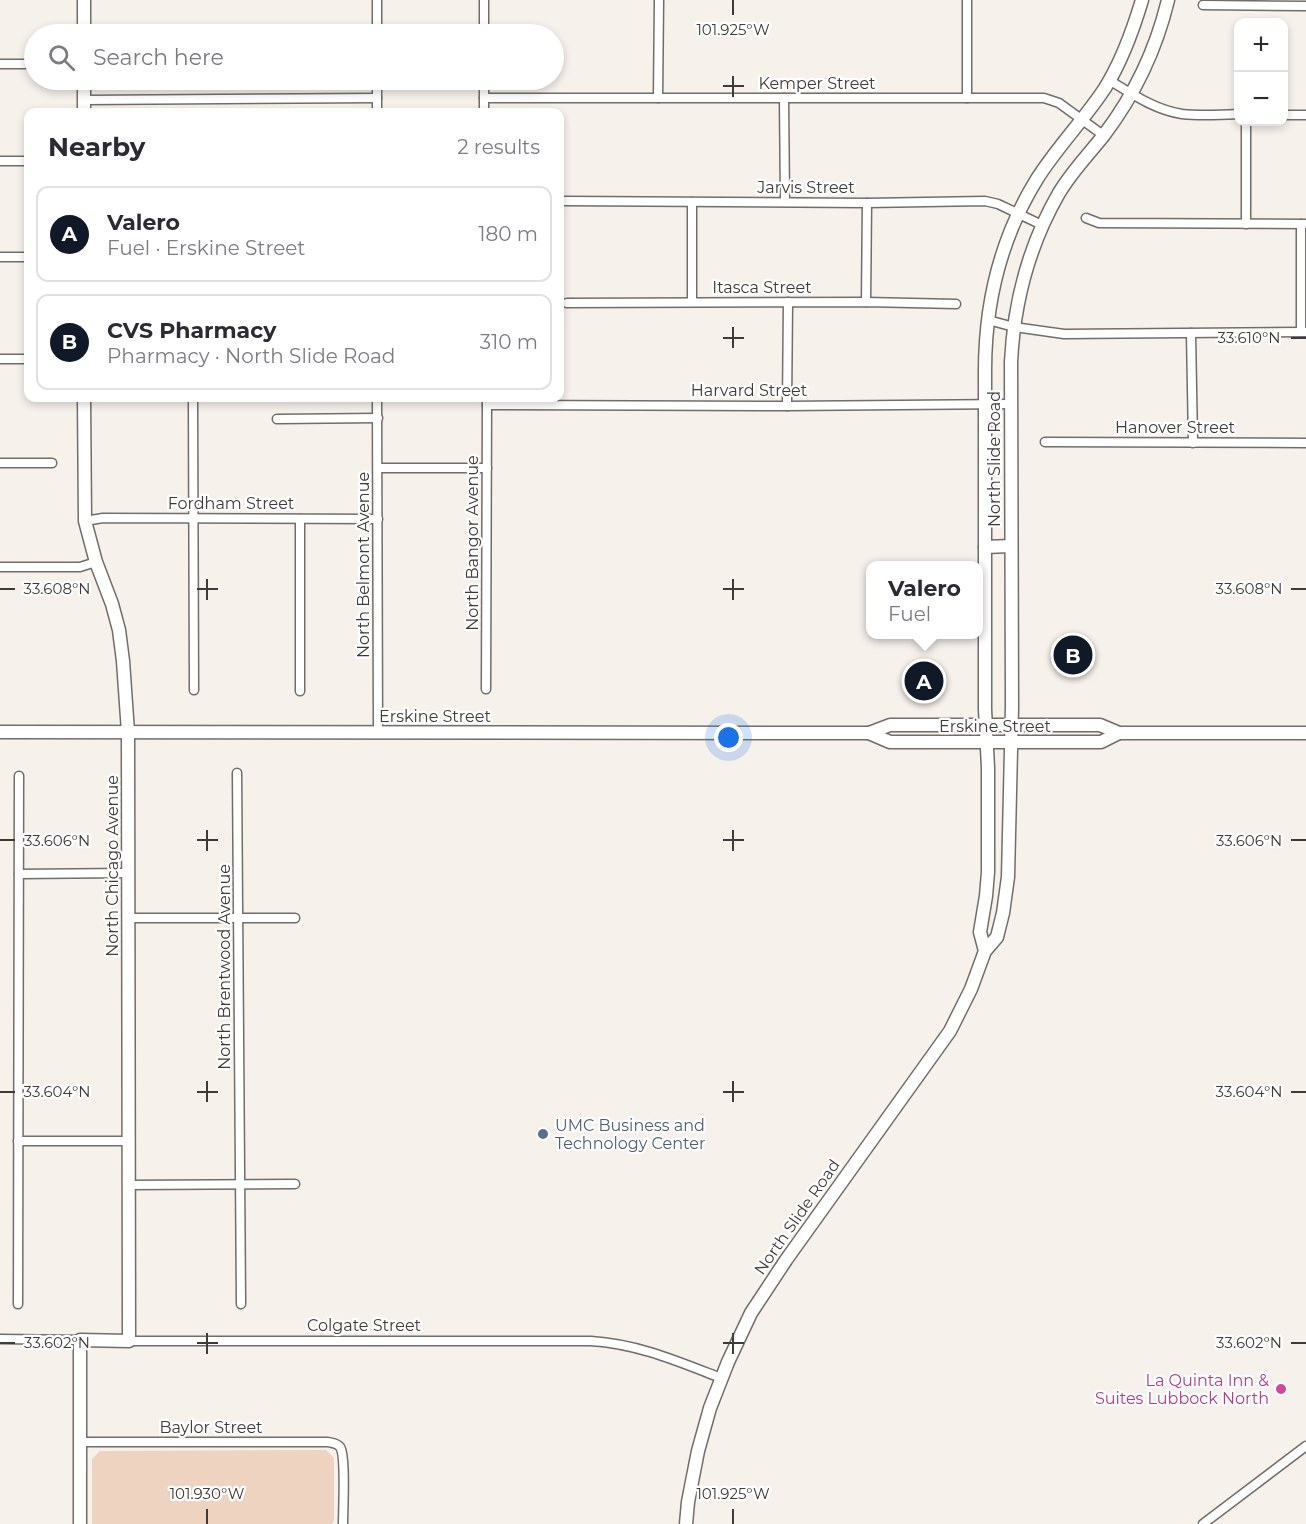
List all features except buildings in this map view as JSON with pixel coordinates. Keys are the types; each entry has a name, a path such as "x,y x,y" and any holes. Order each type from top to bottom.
{"main road":[{"path":"84,0 84,24"},
{"name":"North Slide Road","path":"985,951 980,932 988,872 985,353 988,320 1006,244 1026,197 1046,165 1082,120 1109,80 1129,39 1142,0"},
{"name":"North Slide Road","path":"686,1524 698,1451 710,1408 751,1313 786,1260 950,1031 971,989 985,951 997,937 1008,877 1011,742 1011,362 1019,295 1027,264 1042,225 1060,191 1132,94 1154,48 1168,0"},
{"path":"84,90 84,106"},
{"name":"North Chicago Avenue","path":"84,402 85,521 119,630 128,732 129,1341"},
{"path":"985,547 1011,546"},
{"name":"Erskine Street","path":"0,732 869,733 890,725 1100,725 1119,733 1306,733"},
{"name":"Erskine Street","path":"869,733 890,742 1101,742 1119,733"},
{"path":"80,1340 80,1524"},
{"name":"Colgate Street","path":"80,1340 129,1341"}],"street":[{"path":"377,0 377,24"},
{"path":"484,0 484,24"},
{"path":"658,98 659,0"},
{"path":"967,0 967,98"},
{"path":"1203,5 1306,6"},
{"path":"0,64 24,64"},
{"path":"1109,80 1132,94 1175,113 1234,114"},
{"path":"377,90 377,108"},
{"path":"484,90 484,108"},
{"path":"84,106 377,98"},
{"name":"Kemper Street","path":"484,98 1044,98 1059,103 1103,135"},
{"path":"784,98 784,202"},
{"path":"1288,115 1306,115"},
{"path":"1246,126 1246,224"},
{"path":"0,161 24,161"},
{"name":"Jarvis Street","path":"565,201 867,203 985,201 998,204 1042,225"},
{"path":"692,202 692,302"},
{"path":"866,302 867,203"},
{"path":"988,320 1014,327 1065,334 1304,332 1304,224 1100,224 1086,218"},
{"path":"0,257 24,257"},
{"path":"787,406 788,302"},
{"name":"Itasca Street","path":"567,303 956,304"},
{"path":"1191,333 1193,442"},
{"path":"0,359 24,359"},
{"path":"193,402 194,690"},
{"name":"North Belmont Avenue","path":"377,402 378,732"},
{"name":"North Bangor Avenue","path":"486,689 487,402"},
{"name":"Harvard Street","path":"547,402 787,406 1011,404"},
{"path":"277,418 378,418"},
{"name":"Hanover Street","path":"1045,442 1306,443"},
{"path":"0,463 52,463"},
{"path":"378,468 487,468"},
{"name":"Fordham Street","path":"85,521 103,518 378,519"},
{"path":"300,519 300,691"},
{"path":"0,567 80,567 96,562"},
{"name":"North Brentwood Avenue","path":"237,773 241,1304"},
{"path":"18,1304 19,776"},
{"path":"19,874 128,873"},
{"path":"129,918 295,918"},
{"path":"18,1141 129,1141"},
{"path":"129,1185 295,1184"},
{"name":"Colgate Street","path":"0,1339 80,1340"},
{"name":"Colgate Street","path":"129,1341 606,1342 655,1353 721,1378"},
{"name":"Baylor Street","path":"80,1442 335,1443 340,1447 343,1457 343,1524"},
{"path":"1203,1524 1306,1446"}],"shaded area":[{"path":"326,1450 334,1458 334,1520 332,1524 92,1524 92,1459 100,1451"}],"place":[{"name":"CVS Pharmacy","path":"1073,655"},
{"name":"Valero","path":"924,681"},
{"name":"UMC Business and Technology Center","path":"543,1134"},
{"name":"La Quinta Inn & Suites Lubbock North","path":"1281,1389"}]}
